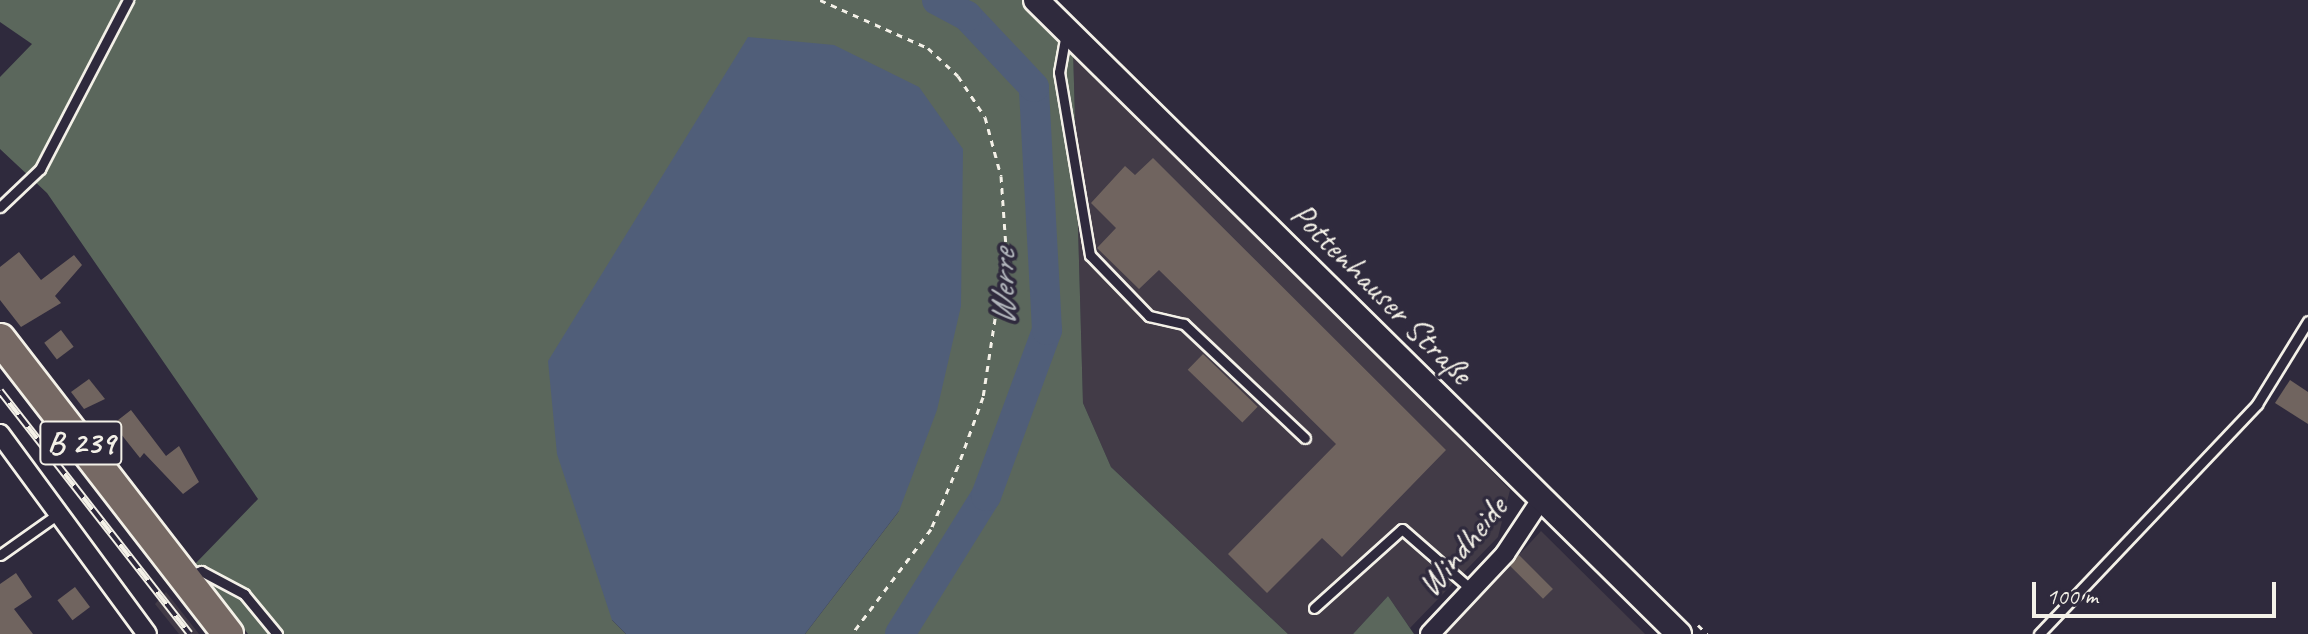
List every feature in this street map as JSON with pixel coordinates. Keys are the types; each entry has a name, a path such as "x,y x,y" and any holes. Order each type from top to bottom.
{"main road":[{"name":"B 239","path":"0,339 228,634"}],"street":[{"name":"Pottenhauser Straße","path":"1036,0 1679,634"},
{"path":"0,434 137,631"},
{"name":"Windheide","path":"1430,634 1472,590 1542,498"}],"lane":[{"path":"0,207 40,169 128,0"},
{"path":"1067,30 1059,72 1090,255 1149,316 1184,324 1305,438"},
{"path":"2039,634 2257,404 2308,321"},
{"path":"0,555 58,514"},
{"path":"1314,608 1402,529 1472,590"},
{"path":"184,576 201,571 244,594 277,634"}],"path":[{"path":"820,0 928,48 958,76 985,117 1001,176 1006,247 983,397 958,466 931,529 852,634"}],"shaded area":[{"path":"1073,48 1510,490 1498,537 1410,628 1388,596 1353,634 1288,634 1111,467 1083,403"},
{"path":"1541,531 1645,634 1446,634"},
{"path":"166,592 199,634 179,634 155,604"}],"green space":[{"path":"0,0 1023,0 1073,48 1083,403 1111,467 1288,634 805,634 899,511 612,620 626,634 248,634 195,564 258,499 47,193 0,149 0,77 32,44 0,22"},
{"path":"1388,596 1414,634 1353,634"}],"water":[{"path":"748,37 834,45 919,87 963,149 961,306 937,410 899,511 805,634 626,634 612,620 557,454 548,361"}],"building":[{"path":"1153,158 1446,450 1342,557 1322,538 1267,593 1228,554 1336,444 1159,270 1139,289 1097,248 1116,228 1091,203 1125,166 1135,175"},
{"path":"19,252 41,280 74,255 82,265 55,296 61,303 21,327 0,300 0,267"},
{"path":"61,330 74,347 57,359 44,343"},
{"path":"1203,354 1258,407 1242,423 1188,370"},
{"path":"89,379 105,399 84,409 71,392"},
{"path":"2290,380 2308,392 2308,424 2275,403"},
{"path":"131,410 166,456 179,446 199,482 183,494 144,453 140,458 113,424"},
{"path":"1519,555 1553,589 1543,599 1509,565"},
{"path":"16,573 32,597 14,609 33,634 0,634 0,584"},
{"path":"75,587 90,607 72,620 57,600"}],"waterway":[{"name":"Werre","path":"900,634 986,496 1047,330 1034,87 967,16 937,0"}],"railway":[{"path":"0,391 190,634"}]}
